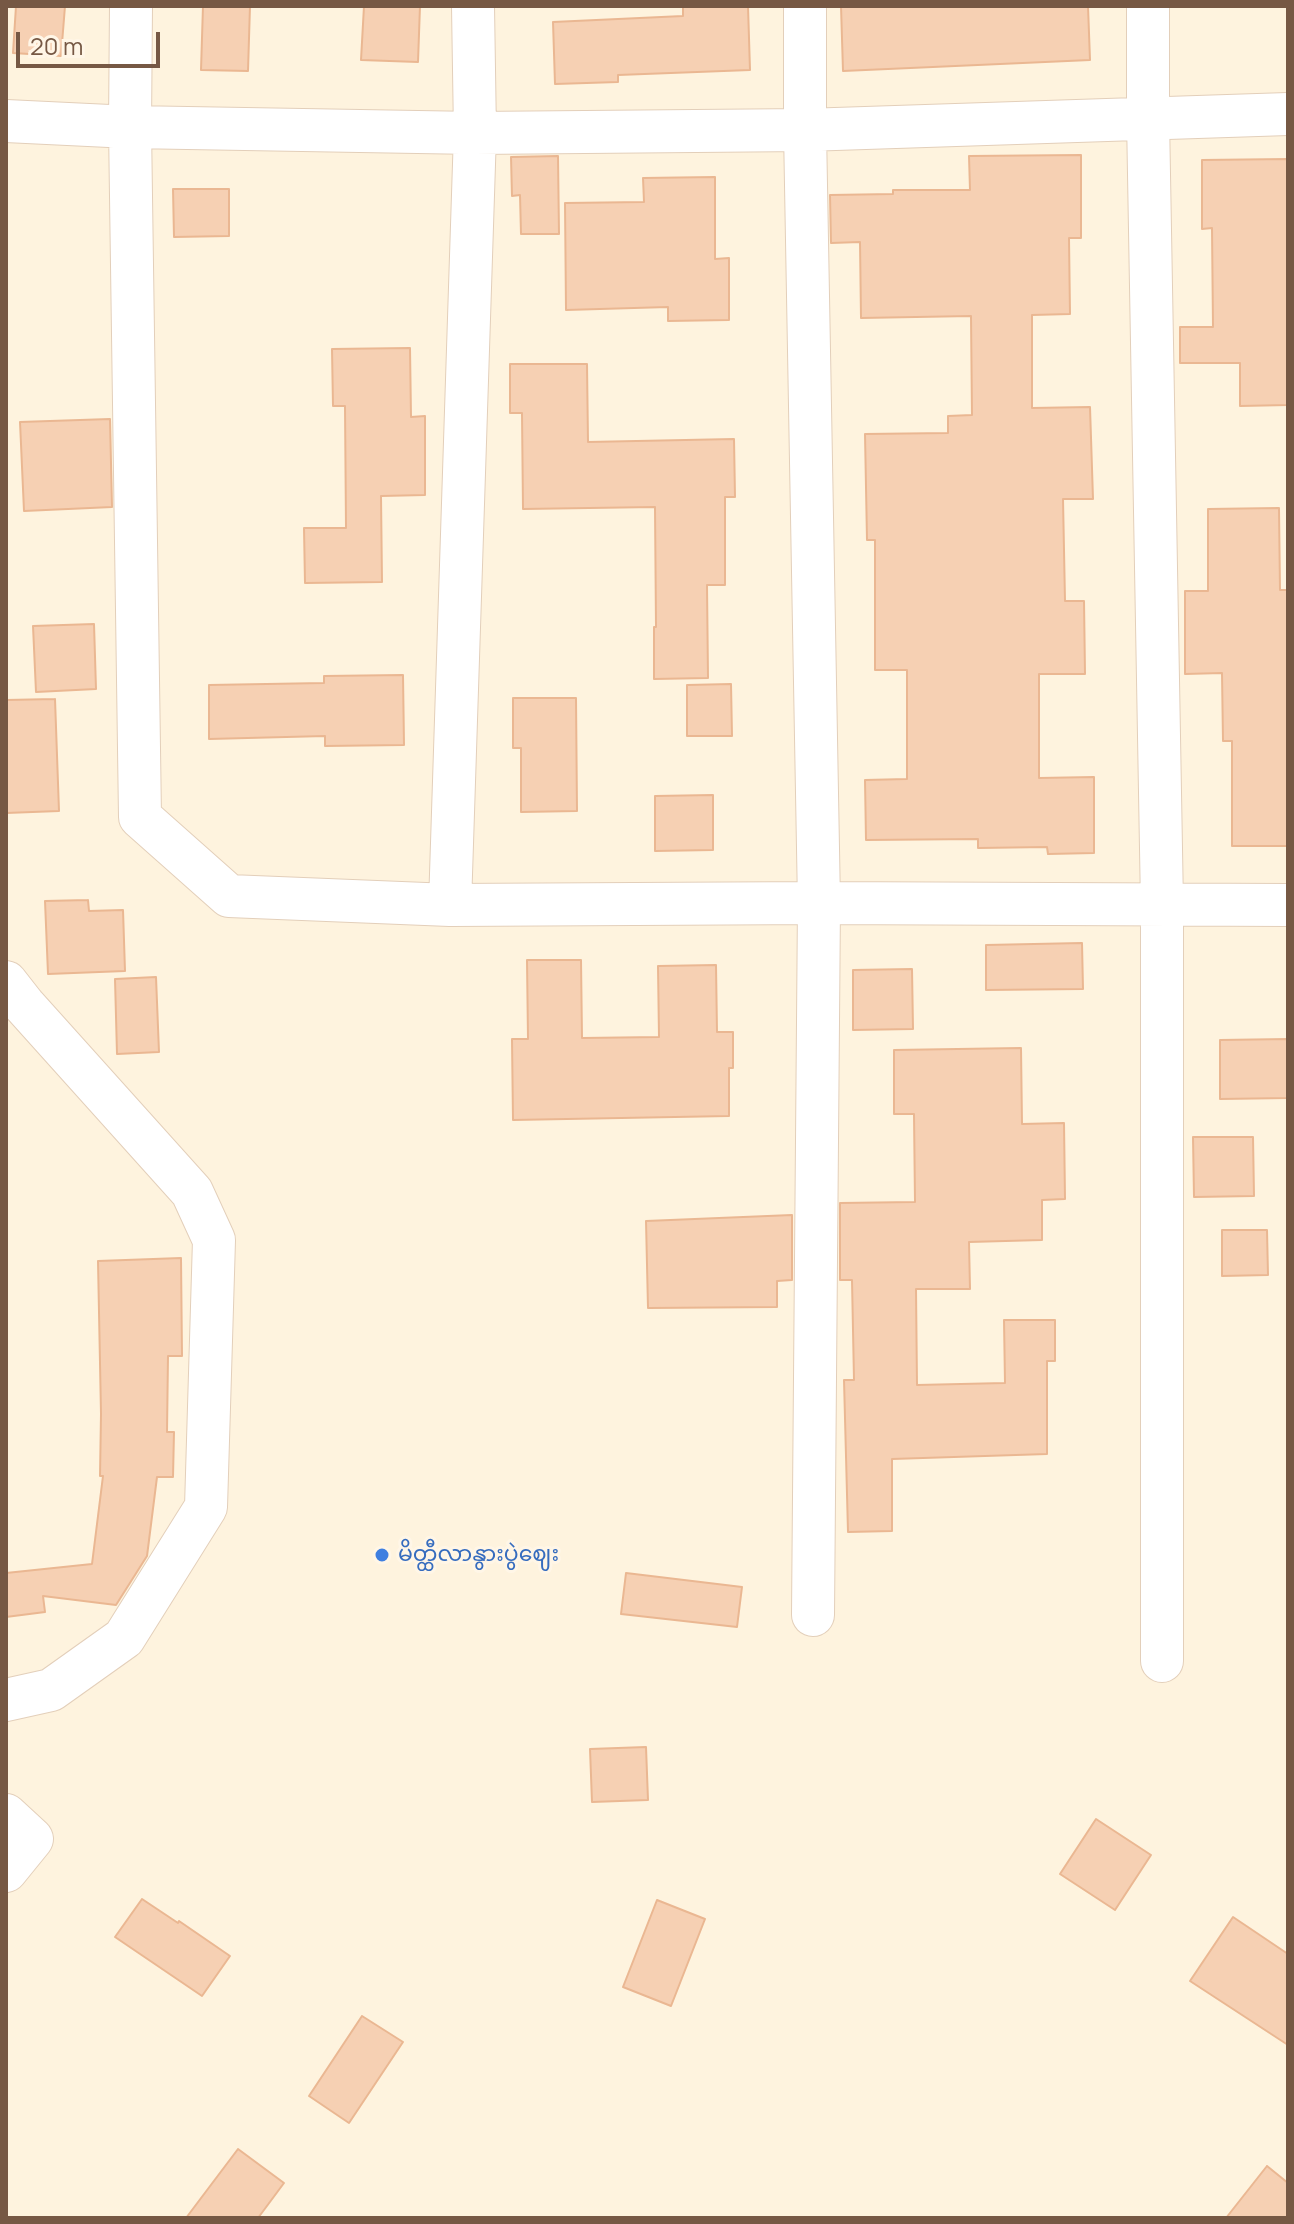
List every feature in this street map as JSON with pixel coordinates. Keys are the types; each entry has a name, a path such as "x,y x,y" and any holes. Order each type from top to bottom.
{"street":[{"path":"131,6 140,817 229,896 450,905 1288,905"},
{"path":"450,905 475,133 473,6"},
{"path":"805,6 819,903 813,1615"},
{"path":"1148,6 1162,904 1162,1661"},
{"path":"6,121 130,127 475,133 805,130 1288,114"},
{"path":"6,982 192,1192 214,1240 206,1507 124,1638 51,1690 6,1700"},
{"path":"6,1815 32,1839 6,1871"}],"building":[{"path":"16,6 65,6 61,56 13,53"},
{"path":"203,6 250,6 248,71 201,70"},
{"path":"364,6 420,6 418,62 361,60"},
{"path":"683,6 748,6 750,70 618,75 618,82 555,84 553,22 683,16"},
{"path":"841,6 1088,6 1090,60 843,71"},
{"path":"1081,155 1081,238 1069,238 1070,314 1032,315 1032,408 1090,407 1093,499 1063,499 1065,601 1084,601 1085,674 1039,674 1039,778 1094,777 1094,853 1048,854 1047,847 978,848 978,839 866,840 865,780 907,779 907,670 875,670 875,540 867,540 865,434 948,433 948,416 972,415 971,316 861,318 860,242 831,243 830,195 893,194 893,190 970,190 969,156"},
{"path":"558,156 559,234 521,234 520,195 512,196 511,157"},
{"path":"1288,159 1288,405 1240,406 1240,363 1180,363 1180,327 1213,327 1212,228 1202,229 1202,160"},
{"path":"715,177 715,259 729,258 729,320 668,321 668,307 566,310 565,203 644,202 643,178"},
{"path":"173,189 229,189 229,236 174,237"},
{"path":"410,348 411,417 425,416 425,495 381,496 382,582 305,583 304,528 346,528 345,406 333,406 332,349"},
{"path":"510,364 587,364 588,442 734,439 735,497 725,497 725,585 707,585 708,678 654,679 655,507 523,509 522,413 510,413"},
{"path":"110,419 112,507 24,511 20,422"},
{"path":"1279,508 1280,590 1288,590 1288,846 1232,846 1232,741 1223,741 1222,673 1185,674 1185,591 1208,591 1208,509"},
{"path":"94,624 96,689 36,692 33,626"},
{"path":"403,675 404,745 325,746 325,736 209,739 209,685 324,683 324,676"},
{"path":"731,684 732,736 687,736 687,685"},
{"path":"513,698 576,698 577,811 521,812 521,748 513,748"},
{"path":"55,699 59,811 6,813 6,700"},
{"path":"713,795 713,850 655,851 655,796"},
{"path":"88,900 89,911 123,910 125,971 48,974 45,901"},
{"path":"1082,943 1083,989 986,990 986,945"},
{"path":"527,960 581,960 582,1038 659,1037 658,966 716,965 717,1032 733,1032 729,1116 513,1120 512,1039 528,1039"},
{"path":"912,969 913,1029 853,1030 853,970"},
{"path":"156,977 159,1052 117,1054 115,979"},
{"path":"1288,1039 1288,1098 1220,1099 1220,1040"},
{"path":"1021,1048 1022,1124 1064,1123 1065,1199 1042,1200 1042,1240 969,1242 970,1289 916,1289 917,1385 1005,1383 1004,1320 1055,1320 1055,1361 1047,1361 1047,1454 892,1459 892,1531 848,1532 844,1380 854,1380 852,1280 840,1280 840,1203 915,1202 914,1114 894,1114 894,1050"},
{"path":"1193,1137 1253,1137 1254,1196 1194,1197"},
{"path":"792,1215 792,1280 777,1281 777,1307 648,1308 646,1221"},
{"path":"1222,1230 1267,1230 1268,1275 1222,1276"},
{"path":"181,1258 182,1356 168,1356 167,1432 174,1432 173,1477 157,1477 147,1556 116,1605 43,1596 45,1612 6,1617 6,1573 92,1564 103,1476 100,1476 98,1261"},
{"path":"626,1573 742,1587 737,1627 621,1614"},
{"path":"646,1747 648,1800 592,1802 590,1749"},
{"path":"1096,1819 1151,1855 1115,1910 1060,1874"},
{"path":"142,1899 230,1956 202,1996 115,1937"},
{"path":"657,1900 705,1919 671,2006 623,1987"},
{"path":"1233,1917 1288,1954 1288,2045 1190,1981"},
{"path":"362,2016 403,2042 349,2123 309,2096"},
{"path":"238,2149 284,2183 258,2218 186,2218"},
{"path":"1267,2166 1288,2183 1288,2218 1226,2218"}],"place":[{"name":"မိတ္ထီလာနွားပွဲဈေး","path":"382,1555"}]}
